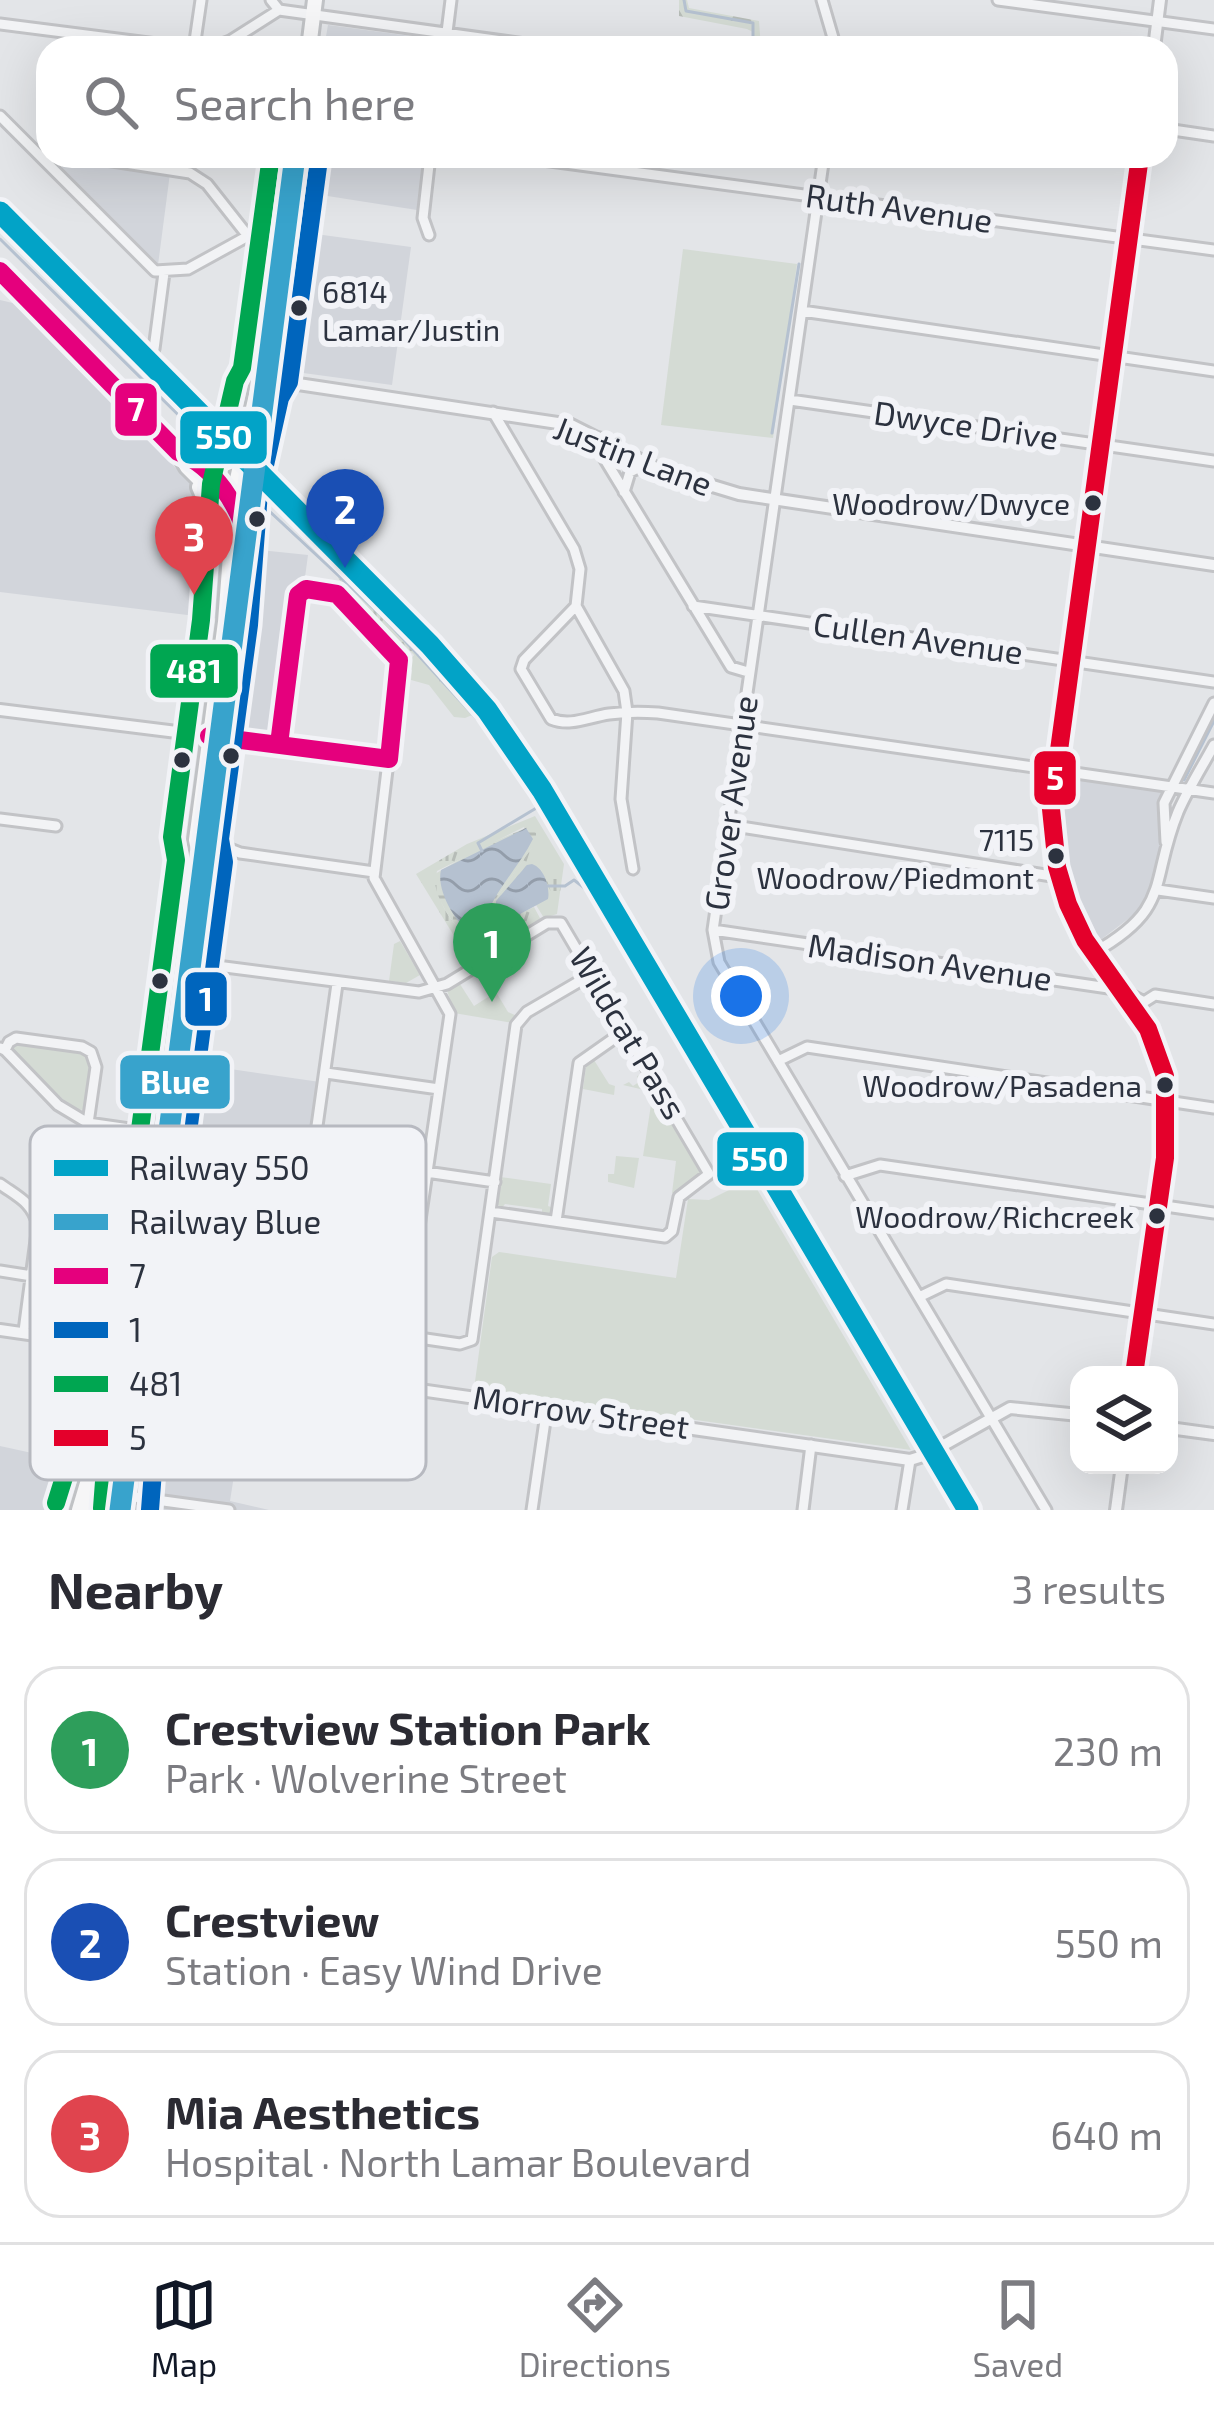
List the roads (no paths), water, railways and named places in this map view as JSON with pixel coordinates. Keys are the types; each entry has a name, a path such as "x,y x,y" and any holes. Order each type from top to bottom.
{"main road":[{"path":"164,1126 200,860 196,839 249,543 293,168"},
{"path":"2,278 234,503 249,543"},
{"path":"200,860 210,841 234,503 258,386 265,379"},
{"path":"191,463 218,467 243,457"},
{"path":"191,463 229,556"},
{"path":"234,503 249,498 256,489"},
{"path":"79,1510 89,1480"},
{"path":"94,1510 100,1480"},
{"path":"110,1510 116,1480"}],"street":[{"path":"194,36 201,0"},
{"path":"447,36 451,0"},
{"path":"822,0 834,36"},
{"path":"998,0 1214,29"},
{"path":"1155,36 1160,0"},
{"path":"236,36 275,5 468,36"},
{"path":"0,24 96,36"},
{"path":"0,116 36,152"},
{"path":"1178,131 1214,136"},
{"path":"52,168 149,267 164,272 198,265 248,236 283,242"},
{"path":"164,168 207,184 248,236"},
{"path":"429,168 423,218 429,235"},
{"name":"Ruth Avenue","path":"605,168 1214,250"},
{"name":"Grover Avenue","path":"822,168 713,930 719,962 1046,1510"},
{"path":"1135,1366 1168,1102 1155,1044 1139,1012 1078,926 1058,877 1051,823 1054,771 1138,168"},
{"path":"154,349 164,272"},
{"path":"802,310 1214,371"},
{"name":"Justin Lane","path":"265,379 571,425 646,464 714,489 1214,566"},
{"name":"Dwyce Drive","path":"790,400 1214,461"},
{"path":"493,412 574,549 580,569 576,606 624,691 621,799 633,869"},
{"path":"600,438 602,453 624,492 731,667 748,672"},
{"path":"624,492 630,472 646,464"},
{"path":"280,744 298,595 306,589 337,594 399,660 374,872 375,883 450,1013 426,1185"},
{"path":"576,606 524,660 524,680 557,722 627,712 1214,793"},
{"name":"Cullen Avenue","path":"693,606 1214,682"},
{"path":"1166,847 1163,820 1170,787 1214,703"},
{"path":"0,710 389,759"},
{"path":"1093,952 1139,919 1158,890 1166,847 1214,745"},
{"path":"0,819 56,826"},
{"path":"728,825 1058,877"},
{"path":"210,841 240,854 374,872"},
{"path":"1158,890 1214,898"},
{"name":"Wildcat Pass","path":"437,988 555,921 564,926 707,1164 708,1176 679,1197 669,1236 490,1212"},
{"name":"Madison Avenue","path":"713,930 1122,990 1144,1002 1155,995 1214,1004"},
{"path":"186,962 401,992 437,988"},
{"path":"426,1338 468,1343 473,1338 517,1022 592,974"},
{"path":"318,1126 338,984"},
{"path":"556,1221 579,1063 626,1030"},
{"path":"88,1123 96,1067 91,1052 16,1038 2,1049 58,1105 88,1123 108,1126"},
{"path":"778,1061 807,1047 1214,1108"},
{"path":"326,1072 439,1089"},
{"path":"845,1176 880,1165 1214,1213"},
{"path":"428,1172 494,1182"},
{"path":"0,1184 30,1207"},
{"path":"0,1271 30,1276"},
{"path":"919,1297 946,1284 1214,1324"},
{"path":"24,1331 30,1290"},
{"name":"Morrow Street","path":"0,1330 30,1332"},
{"name":"Morrow Street","path":"426,1389 910,1460"},
{"path":"902,1510 910,1460 990,1416 1021,1406 1070,1413"},
{"path":"532,1510 547,1407"},
{"path":"1178,1429 1214,1434"},
{"path":"802,1510 812,1445"},
{"path":"1116,1510 1121,1474"},
{"path":"126,1503 229,1510"}],"water":[{"path":"526,828 533,839 483,927 471,934 448,905 441,870"},
{"path":"532,864 544,875 548,899 507,921 495,921 496,901"}],"waterway":[{"path":"684,0 686,11 753,23 753,36"},
{"path":"0,239 221,457"},
{"path":"772,433 799,264"},
{"path":"267,509 384,618 497,741 538,807 478,843 482,851"},
{"path":"1184,780 1214,721"},
{"path":"548,886 565,886 574,880 591,893 753,1168"}],"rail line":[{"name":"Blue","path":"170,1126 293,168"},
{"name":"550","path":"0,212 430,645 487,710 542,790 968,1510"},
{"name":"Blue","path":"120,1510 124,1480"}],"place":[{"name":"6814 Lamar/Justin","path":"299,308"},
{"name":"Woodrow/Dwyce","path":"1093,503"},
{"name":"Crestview","path":"345,568"},
{"name":"Mia Aesthetics","path":"194,595"},
{"name":"7115 Woodrow/Piedmont","path":"1056,856"},
{"name":"Crestview Station Park","path":"492,1002"},
{"name":"Woodrow/Pasadena","path":"1165,1085"},
{"name":"Woodrow/Richcreek","path":"1157,1216"}]}
